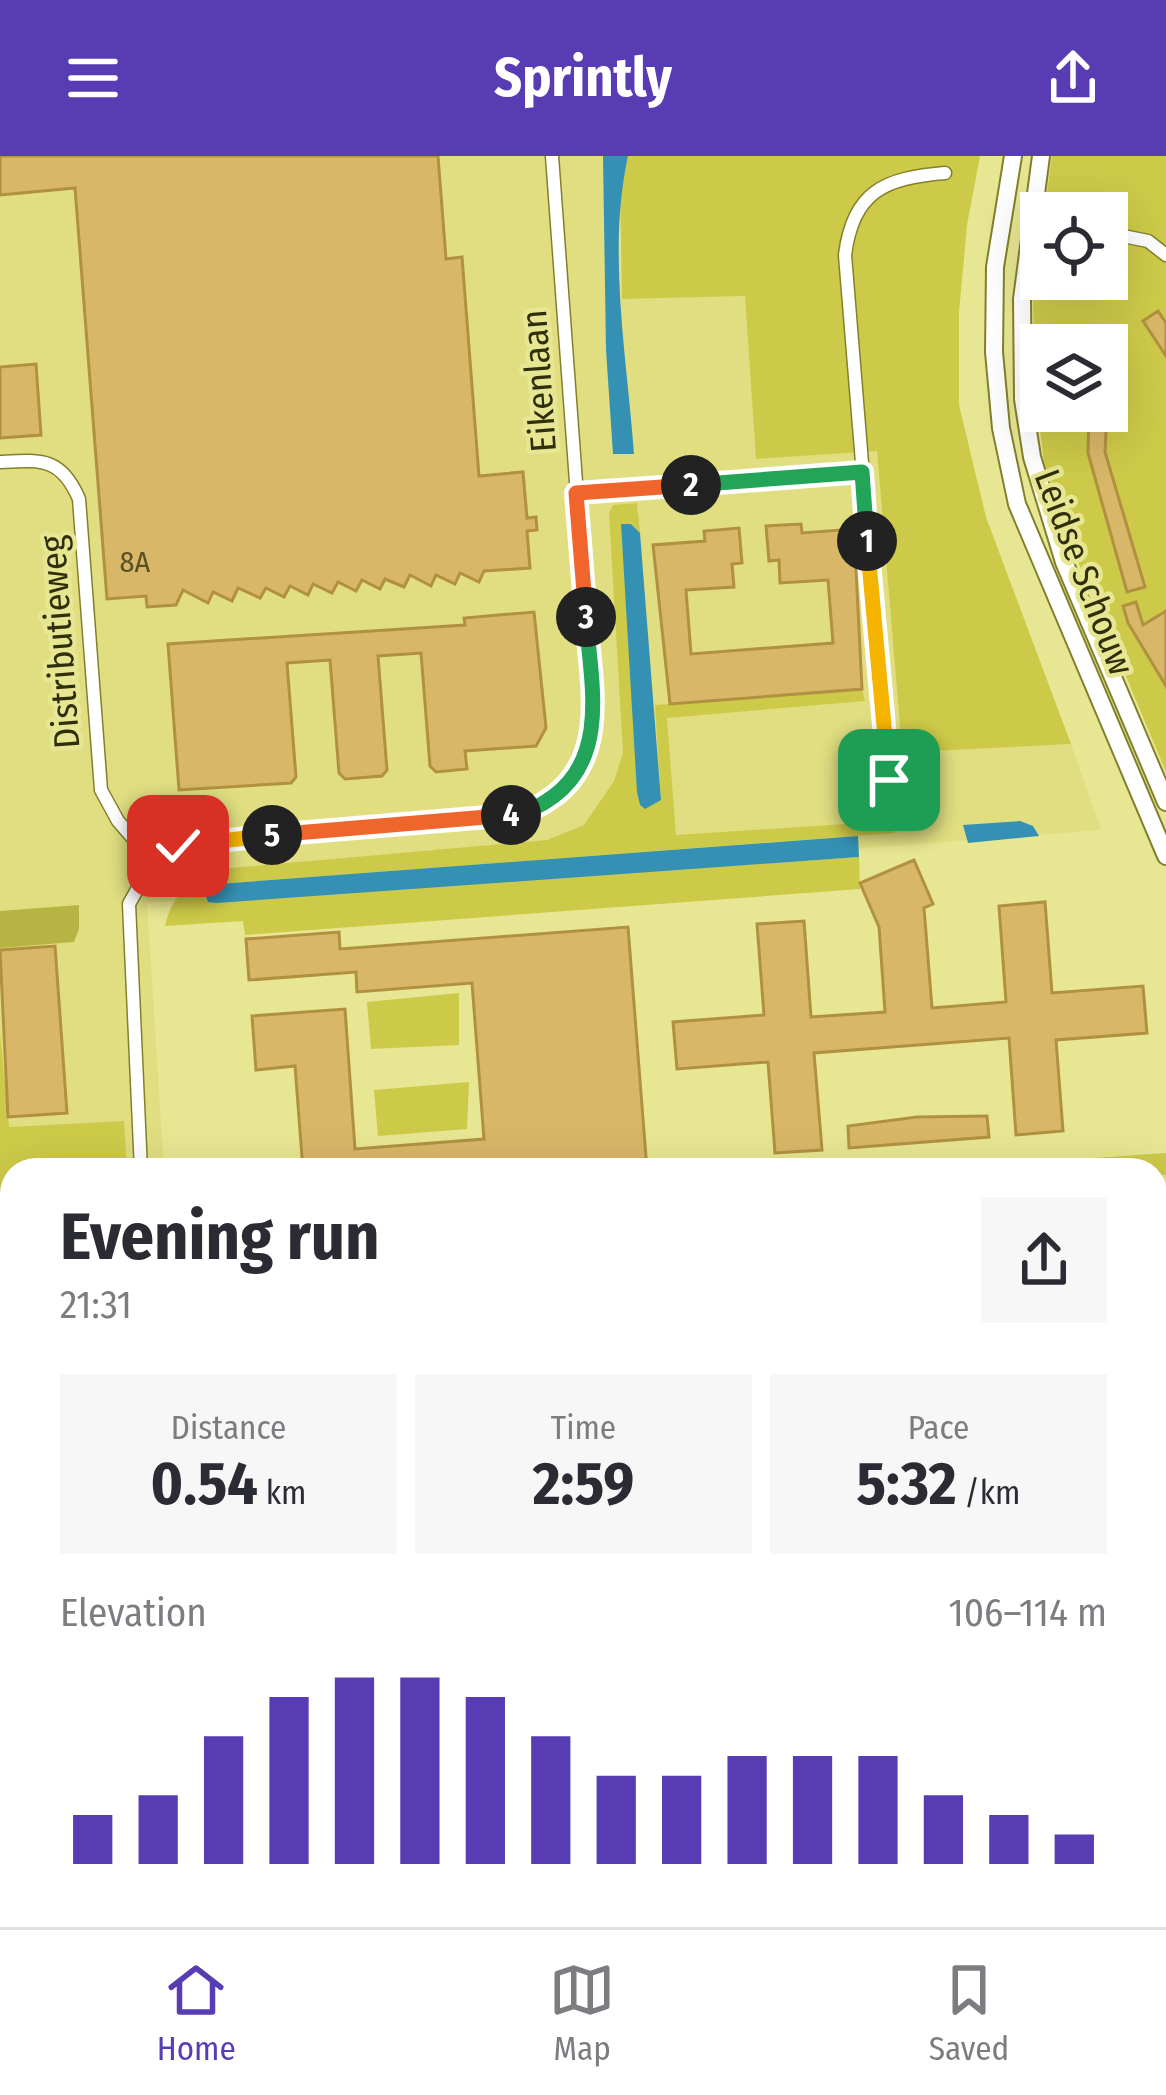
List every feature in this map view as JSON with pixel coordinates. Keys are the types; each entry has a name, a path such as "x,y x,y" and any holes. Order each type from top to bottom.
{"street":[{"name":"Eikenlaan","path":"153,861 190,842 519,814 570,784 585,763 593,713 552,156"},
{"name":"Leidse Schouw","path":"1013,156 995,267 994,352 1001,428 1017,504 1166,856"},
{"name":"Leidse Schouw","path":"1041,156 1022,299 1023,399 1032,457 1064,562 1166,802"},
{"path":"889,780 845,255 849,225 865,199 886,184 945,173"},
{"path":"1128,237 1148,241 1166,254"},
{"name":"Distributieweg","path":"0,462 49,463 62,470 79,499 101,790 118,820 153,861"},
{"path":"576,493 862,472"},
{"path":"140,1158 129,904 153,861"}],"shaded area":[{"path":"0,156 616,156 622,298 745,296 877,450 901,739 913,752 1071,744 1101,830 147,903 163,1158 0,1158"},
{"path":"628,156 980,156 967,225 959,312 959,405 986,517 1071,744 913,752 901,739 877,451 756,459 745,296 622,299 620,194"},
{"path":"1052,156 1166,156 1166,772 1071,545 1044,461 1040,432 1128,432 1128,324 1034,324 1033,300 1128,300 1128,192 1047,192"},
{"path":"637,503 640,533 631,524 621,525 640,806 661,800 655,705 862,689 865,701 667,718 676,835 892,821 895,833 218,884 209,889 208,902 859,857 860,889 245,935 243,921 165,926 180,894 209,870 547,840 584,825 614,781 623,753 609,513 613,505"},
{"path":"79,905 74,942 0,948 0,911"},
{"path":"459,993 459,1045 371,1049 367,1002"},
{"path":"0,1033 9,1127 124,1121 126,1158 0,1158"},
{"path":"469,1082 467,1129 378,1136 374,1090"},
{"path":"1166,1153 1166,1158 1094,1158"}],"water":[{"path":"603,156 628,156 619,267 634,454 613,454"},
{"path":"621,524 631,524 640,533 661,800 645,809 637,792"},
{"path":"1020,821 1033,826 1039,836 968,843 963,825"},
{"path":"858,836 859,857 217,903 208,902 205,894 218,884"}],"building":[{"path":"0,156 438,156 446,259 462,257 479,476 523,472 527,518 536,517 537,530 527,531 530,568 484,571 479,582 460,573 455,584 436,575 431,586 410,575 404,587 385,579 380,589 362,580 356,591 338,582 332,593 313,584 308,595 290,586 284,597 266,588 260,598 238,588 232,601 213,592 208,603 183,590 176,605 147,607 146,596 107,599 75,188 0,195"},
{"path":"1158,311 1166,323 1166,356 1143,321"},
{"path":"36,364 41,435 0,438 0,367"},
{"path":"1088,432 1106,432 1105,452 1145,587 1127,592 1088,453"},
{"path":"801,524 802,533 854,529 862,689 670,704 653,545 705,541 704,531 739,528 742,563 732,564 734,587 686,590 691,654 833,643 828,580 780,583 779,560 769,561 766,526"},
{"path":"1136,602 1143,625 1166,611 1166,686 1128,623 1123,606"},
{"path":"534,612 546,728 536,746 465,751 467,769 436,772 430,766 421,653 378,656 387,770 382,776 345,779 339,773 330,660 287,663 296,777 291,783 179,790 168,644 465,625 464,618"},
{"path":"914,860 933,904 924,908 932,1008 1006,1002 999,906 1045,902 1052,993 1143,986 1147,1033 1056,1040 1063,1131 1016,1135 1009,1038 814,1053 822,1150 775,1153 768,1062 677,1069 673,1022 764,1015 757,924 804,921 811,1017 885,1012 879,927 860,883"},
{"path":"628,927 646,1158 302,1158 295,1066 256,1070 252,1016 345,1009 355,1149 484,1139 472,983 357,992 356,972 249,980 246,939 339,932 340,949"},
{"path":"55,946 67,1113 8,1117 0,950"},
{"path":"987,1116 989,1137 849,1148 848,1126 917,1117"}],"route":[{"path":"178,846 519,814 570,784 585,763 593,713 576,493 862,472 889,780"}]}
